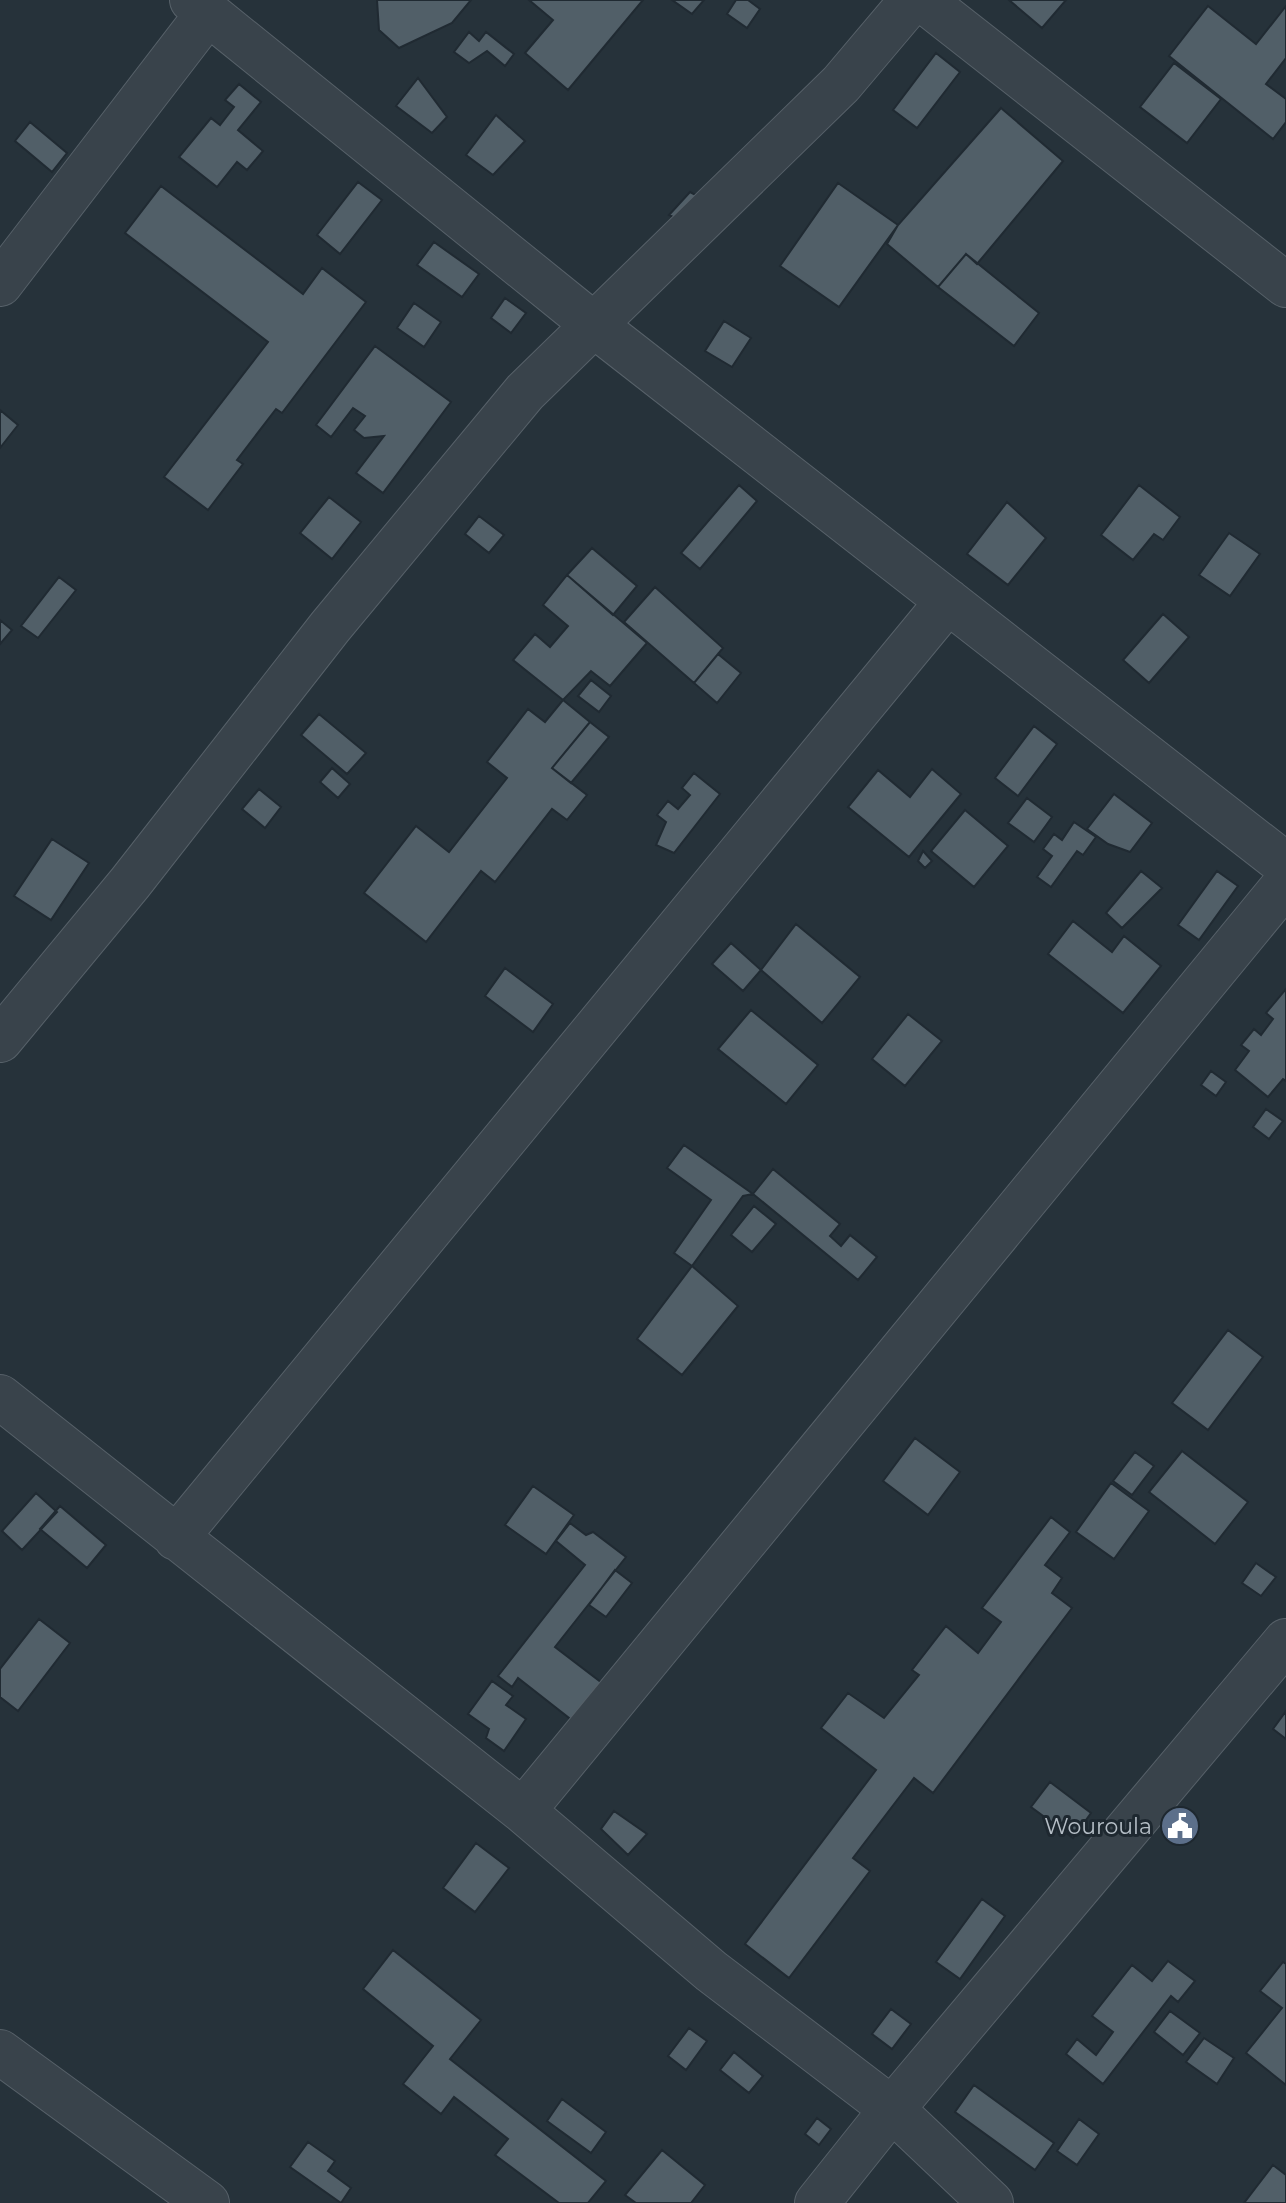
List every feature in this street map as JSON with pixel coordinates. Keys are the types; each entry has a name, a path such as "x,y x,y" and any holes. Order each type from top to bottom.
{"street":[{"path":"0,1040 130,883 330,627 525,392 841,84 912,0"},
{"path":"923,0 1286,285"},
{"path":"0,284 200,6 594,325 1286,865"},
{"path":"176,1538 948,601"},
{"path":"523,1811 1286,883"},
{"path":"0,1397 523,1811 711,1971 892,2109 983,2200"},
{"path":"817,2203 892,2109 1286,1641"},
{"path":"2,2058 207,2203"}],"building":[{"path":"377,0 471,0 452,23 399,48 379,30"},
{"path":"529,0 643,0 568,90 525,53 553,20"},
{"path":"672,0 704,0 692,14"},
{"path":"736,0 748,0 760,9 747,28 727,14"},
{"path":"1009,0 1066,0 1042,28"},
{"path":"1208,6 1256,44 1286,6 1286,58 1266,84 1286,99 1286,122 1273,139 1169,56"},
{"path":"469,32 479,41 486,32 514,54 505,66 487,51 469,63 454,52"},
{"path":"936,53 960,72 917,128 893,110"},
{"path":"1174,63 1221,99 1187,143 1140,107"},
{"path":"418,78 447,117 432,133 396,106"},
{"path":"239,84 261,102 238,130 263,151 247,170 237,162 217,187 179,157 211,118 220,125 234,107 225,100"},
{"path":"1001,108 1063,161 977,264 966,254 938,287 887,244 898,225"},
{"path":"496,115 525,141 493,175 466,155"},
{"path":"30,122 67,153 52,172 15,141"},
{"path":"358,182 382,200 340,254 317,235"},
{"path":"838,183 898,225 839,307 780,266"},
{"path":"161,186 303,294 322,268 366,302 282,413 276,409 237,460 243,464 208,510 164,477 268,342 125,233"},
{"path":"690,192 711,203 689,225 669,215"},
{"path":"434,242 479,274 462,297 417,265"},
{"path":"966,254 1039,313 1014,346 938,287"},
{"path":"505,298 526,313 511,333 491,318"},
{"path":"414,303 441,322 424,347 397,328"},
{"path":"724,321 751,338 732,367 705,351"},
{"path":"375,346 451,402 383,493 356,473 384,436 364,438 354,430 365,416 353,408 331,437 316,425"},
{"path":"0,410 18,425 0,448"},
{"path":"739,485 757,501 700,569 681,553"},
{"path":"1139,485 1180,517 1163,540 1154,534 1133,560 1101,535"},
{"path":"329,497 361,522 332,559 300,533"},
{"path":"1007,502 1046,538 1008,585 967,554"},
{"path":"479,516 504,535 489,553 465,534"},
{"path":"1229,533 1260,554 1230,596 1199,575"},
{"path":"592,548 637,586 613,615 567,575"},
{"path":"567,575 647,643 610,686 591,671 563,700 513,660 535,634 550,647 568,626 543,605"},
{"path":"59,577 76,590 38,638 21,626"},
{"path":"655,587 723,648 694,683 624,622"},
{"path":"1163,614 1189,637 1149,683 1123,660"},
{"path":"0,620 12,630 0,644"},
{"path":"718,654 741,673 717,703 694,683"},
{"path":"591,680 611,696 599,712 578,696"},
{"path":"563,700 590,722 552,768 587,795 567,820 552,809 495,882 481,871 426,942 364,893 416,826 449,852 507,778 487,762 528,709 545,722"},
{"path":"319,714 366,753 347,774 301,735"},
{"path":"590,722 609,737 571,783 552,768"},
{"path":"1034,726 1057,744 1018,796 995,778"},
{"path":"332,768 350,784 338,798 320,782"},
{"path":"932,769 961,794 909,857 848,807 878,770 910,797"},
{"path":"694,773 720,794 674,853 656,845 666,822 657,815 668,801 678,809 690,795 682,788"},
{"path":"259,789 281,807 265,828 242,809"},
{"path":"1114,794 1152,823 1130,852 1108,844 1087,829"},
{"path":"1027,798 1052,817 1034,842 1008,823"},
{"path":"965,810 1008,846 974,887 931,851"},
{"path":"1074,822 1096,837 1083,855 1077,851 1051,887 1037,877 1052,856 1043,849 1054,834 1062,840"},
{"path":"52,839 89,863 51,920 14,896"},
{"path":"923,851 932,861 925,868 918,861"},
{"path":"1141,871 1162,888 1122,928 1106,913"},
{"path":"1217,871 1238,886 1199,940 1178,925"},
{"path":"1073,921 1112,952 1124,936 1161,966 1123,1013 1048,954"},
{"path":"796,924 860,977 822,1023 761,970"},
{"path":"731,943 761,970 743,991 712,964"},
{"path":"505,968 553,1004 533,1032 485,996"},
{"path":"1286,989 1286,1081 1283,1079 1268,1097 1235,1070 1249,1051 1241,1045 1254,1029 1261,1035 1273,1019 1266,1013"},
{"path":"751,1010 818,1065 786,1104 718,1049"},
{"path":"908,1014 942,1041 905,1086 872,1059"},
{"path":"1211,1071 1226,1082 1216,1096 1201,1085"},
{"path":"1266,1109 1283,1121 1269,1139 1253,1127"},
{"path":"684,1145 753,1194 743,1196 692,1266 674,1253 711,1200 667,1168"},
{"path":"773,1169 840,1224 830,1236 841,1246 850,1235 877,1257 858,1280 753,1194"},
{"path":"754,1206 776,1224 752,1252 731,1235"},
{"path":"692,1266 738,1306 682,1375 637,1339"},
{"path":"1228,1330 1263,1357 1208,1430 1172,1403"},
{"path":"915,1438 960,1472 928,1515 883,1481"},
{"path":"1182,1451 1248,1502 1215,1544 1149,1492"},
{"path":"1135,1452 1154,1466 1132,1495 1113,1481"},
{"path":"1111,1483 1149,1511 1114,1559 1076,1532"},
{"path":"533,1486 574,1515 546,1554 505,1525"},
{"path":"36,1493 57,1512 22,1550 2,1531"},
{"path":"60,1506 106,1545 87,1568 40,1529"},
{"path":"1051,1517 1070,1532 1045,1565 1062,1578 1052,1593 1072,1608 933,1793 914,1778 853,1858 870,1871 789,1978 745,1944 876,1770 821,1728 848,1693 884,1718 919,1675 912,1670 946,1626 978,1653 1001,1622 982,1608"},
{"path":"570,1523 586,1535 593,1532 626,1557 555,1647 602,1683 573,1721 518,1678 512,1687 498,1676 585,1565 556,1541"},
{"path":"1256,1563 1276,1577 1261,1596 1242,1583"},
{"path":"615,1570 632,1583 606,1617 589,1605"},
{"path":"39,1619 70,1643 18,1711 0,1697 0,1669"},
{"path":"492,1681 513,1696 506,1705 526,1719 504,1751 486,1738 489,1729 468,1714"},
{"path":"1286,1711 1286,1739 1273,1729"},
{"path":"1050,1782 1091,1813 1073,1838 1031,1807"},
{"path":"614,1811 647,1834 628,1855 601,1829"},
{"path":"476,1843 509,1868 475,1912 443,1888"},
{"path":"982,1899 1005,1916 960,1979 936,1962"},
{"path":"393,1950 481,2020 450,2059 606,2181 588,2203 559,2203 495,2155 508,2139 454,2097 441,2114 403,2084 433,2046 363,1989"},
{"path":"1168,1961 1195,1981 1178,2002 1171,1996 1103,2084 1066,2054 1077,2039 1096,2055 1113,2032 1092,2016 1132,1965 1152,1981"},
{"path":"1283,1962 1286,1964 1286,2085 1246,2053 1282,2008 1260,1991"},
{"path":"891,2009 911,2024 892,2049 872,2034"},
{"path":"1170,2011 1200,2033 1183,2055 1154,2032"},
{"path":"689,2028 707,2041 686,2070 668,2056"},
{"path":"1204,2038 1234,2058 1217,2084 1186,2062"},
{"path":"734,2052 763,2076 749,2093 720,2070"},
{"path":"974,2085 1054,2143 1035,2170 955,2112"},
{"path":"562,2099 606,2132 591,2153 547,2121"},
{"path":"817,2118 831,2129 819,2145 805,2134"},
{"path":"1079,2119 1099,2134 1077,2165 1057,2151"},
{"path":"308,2142 335,2161 328,2171 351,2188 341,2203 290,2167"},
{"path":"662,2150 705,2185 691,2203 636,2203 625,2195"},
{"path":"1273,2165 1286,2175 1286,2203 1244,2203"}],"place":[{"name":"Wouroula","path":"1180,1826"}]}
